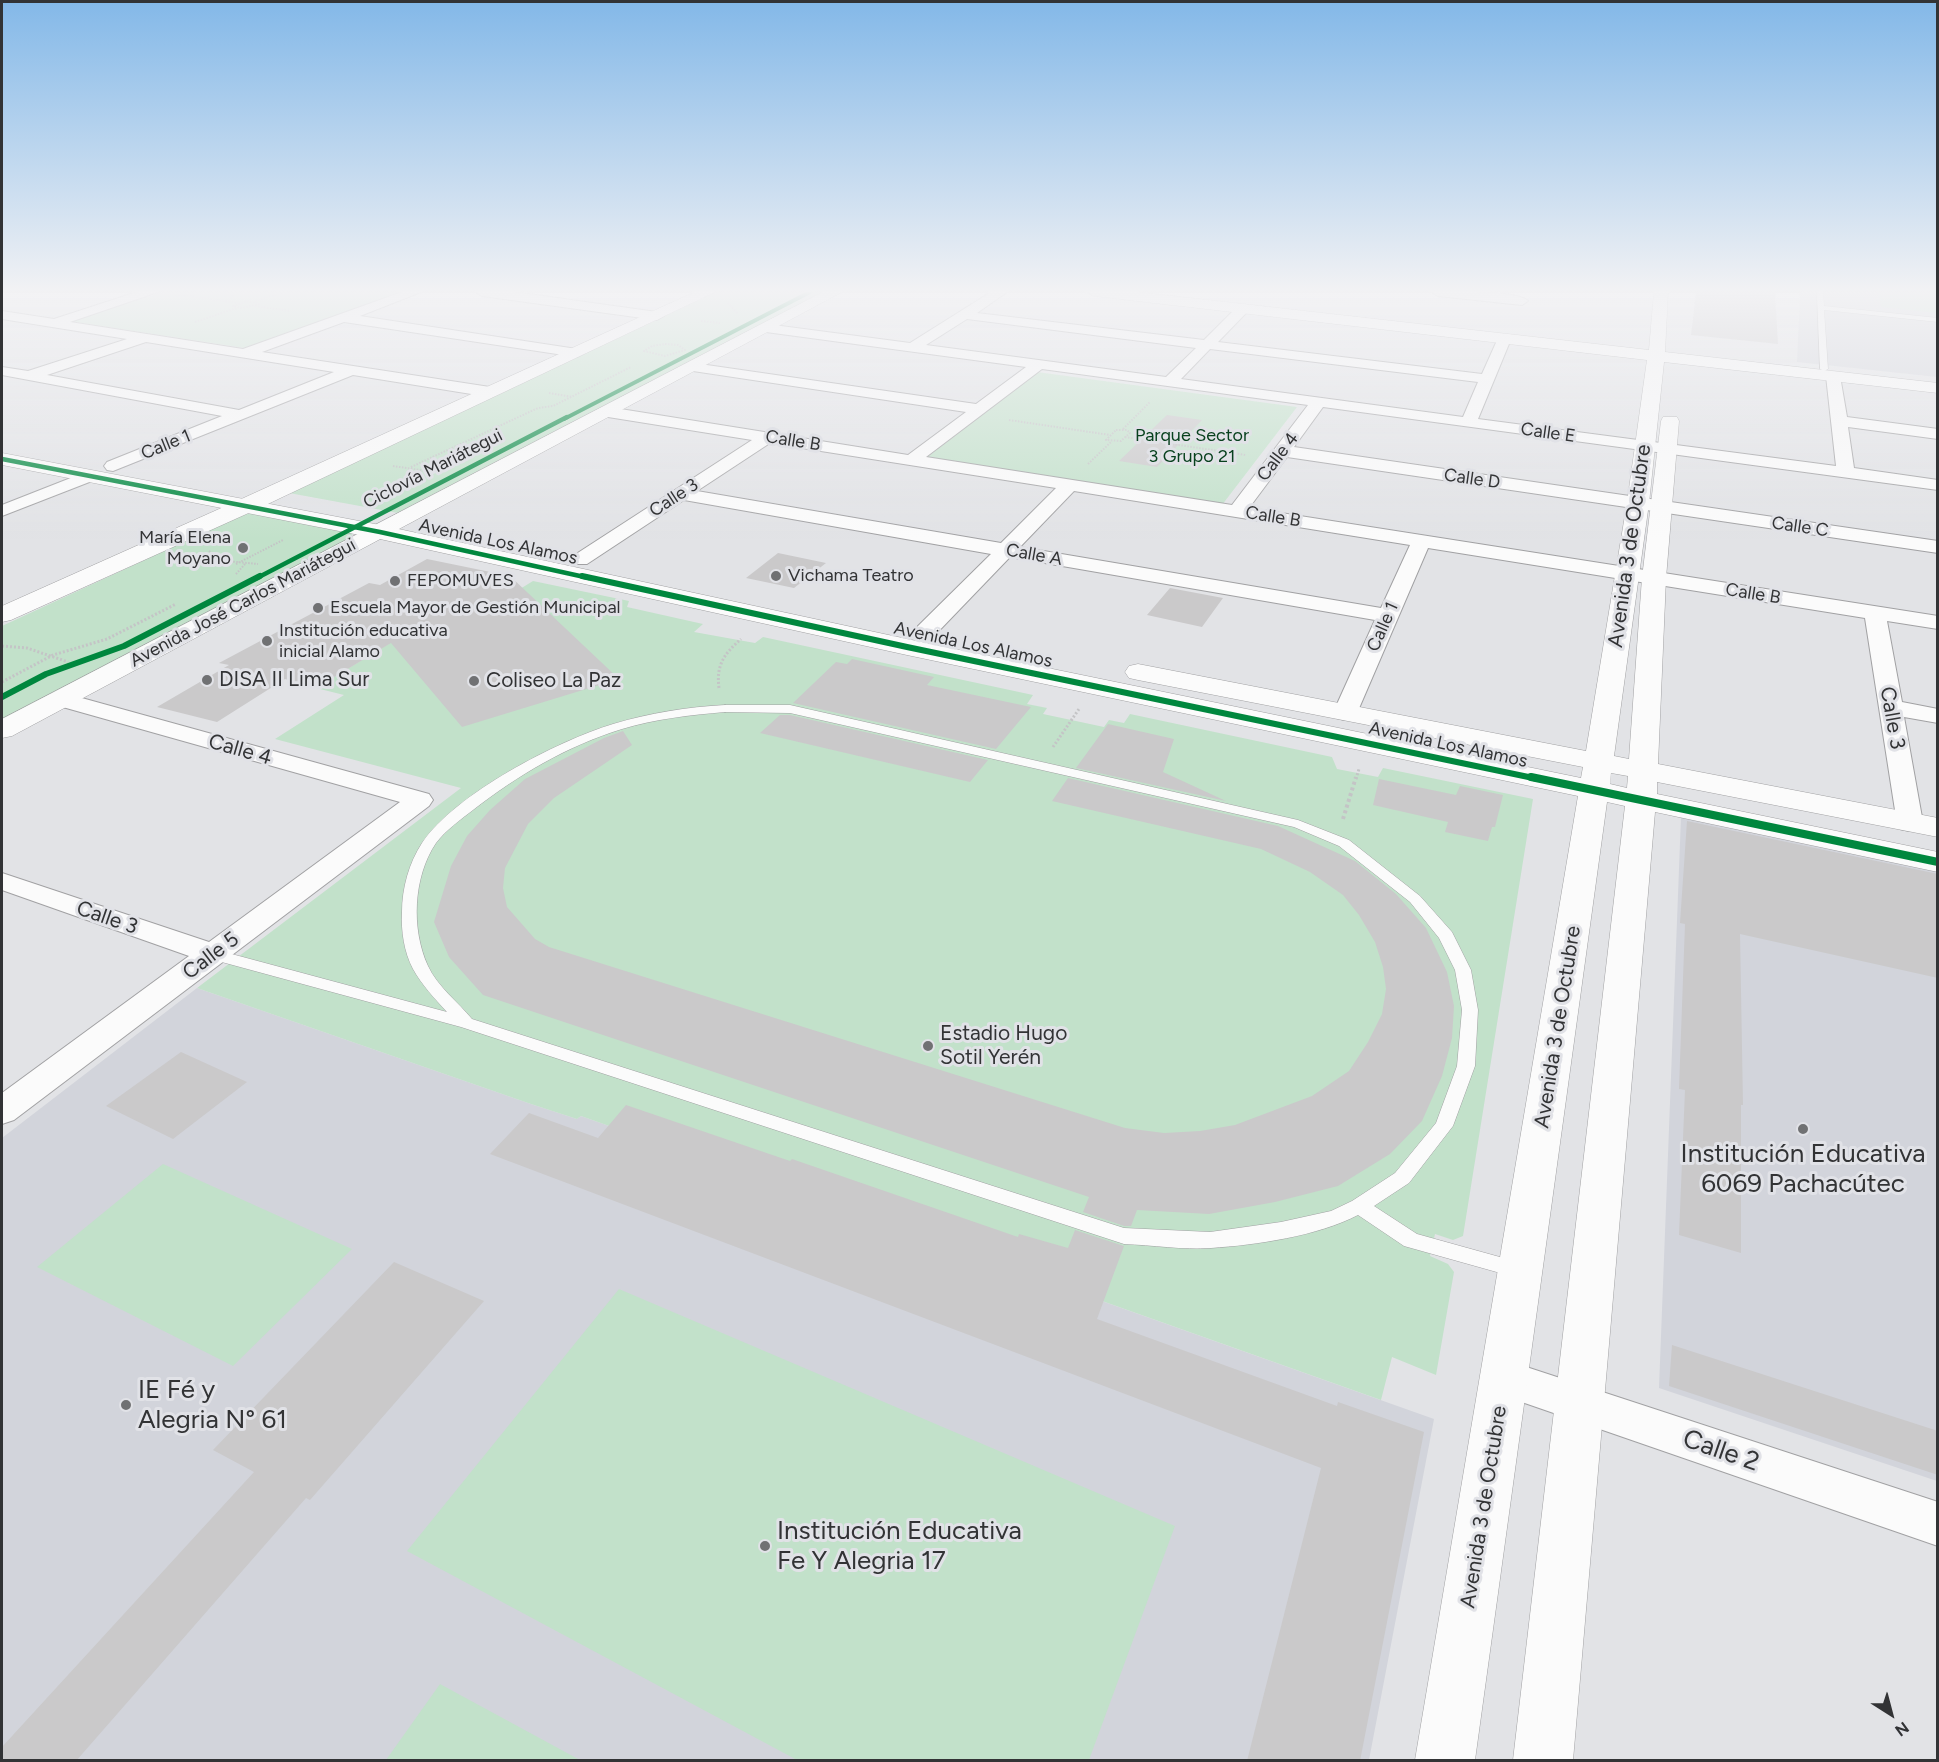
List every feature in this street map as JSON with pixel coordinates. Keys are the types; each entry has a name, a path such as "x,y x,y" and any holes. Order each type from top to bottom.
{"street":[{"path":"18,374 240,415"},
{"path":"2,384 33,374"},
{"name":"Calle 1","path":"113,466 341,374"},
{"path":"379,374 490,392"},
{"path":"2,615 256,501 529,374"},
{"name":"Avenida José Carlos Mariátegui","path":"2,730 608,412 669,374"},
{"path":"770,374 976,412"},
{"path":"912,460 1026,374"},
{"name":"Calle E","path":"1110,374 1938,485"},
{"path":"1170,382 1178,374"},
{"path":"1448,374 1487,379"},
{"path":"1469,422 1489,374"},
{"name":"Avenida 3 de Octubre","path":"1445,1761 1597,777 1645,446 1662,374"},
{"name":"Avenida 3 de Octubre","path":"1544,1761 1642,785 1654,578 1667,449 1666,374"},
{"path":"1829,374 1840,422 1846,472"},
{"path":"1838,374 1938,388"},
{"path":"1844,374 1938,382"},
{"name":"Calle 4","path":"1237,512 1320,402"},
{"name":"Calle B","path":"608,412 1938,623"},
{"path":"1840,422 1938,434"},
{"name":"Calle 3","path":"591,567 680,494 768,437"},
{"name":"Avenida Los Alamos","path":"2,444 113,466 256,501 1345,713 1597,777"},
{"name":"Calle D","path":"1280,455 1662,506"},
{"name":"Avenida Los Alamos","path":"2,459 87,477 256,501"},
{"path":"2,510 87,477"},
{"path":"926,631 1070,485"},
{"name":"Calle A","path":"680,494 1388,616"},
{"name":"Calle C","path":"1662,506 1938,547"},
{"name":"Calle 1","path":"1345,713 1421,541"},
{"name":"Avenida Los Alamos","path":"591,567 769,617 1597,777 1938,828"},
{"name":"Calle 3","path":"1875,613 1910,822"},
{"name":"Calle 4","path":"60,699 420,800"},
{"path":"1890,707 1938,716"},
{"name":"Avenida Los Alamos","path":"1642,785 1938,862"},
{"name":"Calle 5","path":"2,1111 420,800"},
{"name":"Calle 3","path":"2,882 213,954"},
{"name":"Calle 2","path":"1505,1378 1938,1524"}],"lane":[{"path":"213,954 466,1023 1124,1236 1210,1240 1281,1230 1335,1218 1359,1206 1402,1178 1444,1126 1466,1066 1470,1010 1463,970 1446,936 1415,899 1360,854 1336,839 1298,824 1271,817 790,709 742,706 667,715 619,726 566,745 518,771 448,822 428,845 414,878 410,904 410,936 420,969 466,1023"},
{"path":"1359,1206 1411,1240 1521,1271"}],"path":[{"path":"411,468 538,408 553,406 617,374"},
{"path":"1123,429 1170,382"},
{"path":"976,412 1110,435"},
{"path":"1116,430 1129,431 1121,441 1112,442 1106,439 1110,435 1116,430"},
{"path":"1125,437 1280,455"},
{"path":"391,466 425,470 441,476"},
{"path":"388,489 425,470"},
{"path":"236,564 284,540"},
{"path":"205,546 220,559 236,564 267,563"},
{"path":"226,578 236,573 245,564"},
{"path":"2,682 53,656 107,639 177,603"},
{"path":"720,695 717,674 721,659 739,640 769,617"},
{"path":"2,646 12,645 71,663"},
{"path":"61,668 81,660"},
{"path":"1040,765 1072,720"},
{"path":"1336,839 1357,773"}],"shaded area":[{"path":"1911,374 1937,374 1937,377"},
{"name":"Institución Educativa 6069 Pachacútec","path":"1681,817 1937,870 1937,1481 1659,1388"},
{"name":"Institución Educativa Fe Y Alegria 17","path":"197,988 531,1104 577,1119 581,1116 1434,1419 1369,1760 2,1760 2,1138"}],"green space":[{"path":"541,374 665,374 398,513 289,493"},
{"name":"Parque Sector 3 Grupo 21","path":"1034,374 1054,374 1297,407 1222,505 926,458"},
{"path":"257,512 351,532 353,538 2,720 2,626 242,515"},
{"name":"Estadio Hugo Sotil Yerén","path":"533,581 629,601 627,607 703,624 694,632 755,643 763,637 1033,695 1027,704 1047,708 1043,714 1104,727 1109,720 1124,723 1130,714 1332,757 1337,769 1378,777 1383,768 1533,799 1463,1236 1453,1240 1435,1234 1430,1256 1448,1264 1454,1272 1436,1375 1392,1357 1381,1400 581,1116 577,1119 531,1104 197,988 461,788 275,739 344,695 316,688 423,623 453,630"},
{"path":"163,1164 352,1249 233,1366 37,1267"},
{"path":"619,1289 1175,1526 1089,1760 797,1760 407,1551"},
{"path":"440,1684 580,1760 386,1760"}],"building":[{"path":"1167,415 1202,420 1157,467 1119,461"},
{"path":"778,553 826,563 794,588 746,578"},
{"path":"427,559 510,576 619,679 462,727 391,643 316,688 285,679 217,722 157,707 229,665 219,663 369,583 380,585"},
{"path":"1170,588 1223,598 1202,627 1147,615"},
{"path":"852,659 934,677 927,685 1031,707 996,749 793,703 836,662 847,664"},
{"path":"780,715 790,715 988,760 970,782 760,733"},
{"path":"1108,724 1174,739 1163,772 1226,801 1076,768"},
{"path":"623,731 632,745 554,798 528,824 505,868 503,888 507,907 535,939 549,947 1125,1128 1164,1133 1200,1131 1235,1125 1312,1096 1349,1071 1368,1042 1382,1014 1386,989 1383,967 1375,942 1359,915 1343,895 1310,872 1261,849 1052,801 1068,778 1278,826 1355,861 1396,894 1426,928 1447,972 1454,1006 1452,1038 1442,1076 1422,1121 1390,1154 1338,1186 1275,1202 1209,1214 1137,1210 1131,1226 1124,1226 1083,1212 1089,1197 483,995 449,957 434,922 451,866 467,836 490,810 525,779 604,738"},
{"path":"1379,779 1456,795 1460,786 1503,795 1495,827 1492,827 1488,841 1445,832 1448,822 1373,805"},
{"path":"1687,821 1938,874 1938,978 1740,934 1743,1105 1741,1105 1741,1253 1679,1235 1685,1090 1679,1089 1685,924 1680,923"},
{"path":"181,1052 247,1082 173,1139 106,1106"},
{"path":"626,1105 1018,1237 1019,1234 1068,1248 1075,1230 1124,1246 1097,1319 1337,1406 1338,1402 1424,1432 1360,1761 1247,1761 1321,1468 490,1154 529,1113 598,1138"},
{"path":"394,1262 484,1301 310,1500 306,1498 76,1761 2,1761 2,1747 254,1472 213,1450"},
{"path":"1672,1345 1938,1431 1938,1475 1669,1386"}],"cycle path":[{"name":"Ciclovía Mariátegui","path":"2,697 46,674 124,646 651,374"},
{"path":"2,459 380,532 907,647 1938,862"}],"place":[{"name":"María Elena Moyano","path":"243,548"},
{"name":"Vichama Teatro","path":"776,576"},
{"name":"FEPOMUVES","path":"395,581"},
{"name":"Escuela Mayor de Gestión Municipal","path":"318,608"},
{"name":"Institución educativa inicial Alamo","path":"267,641"},
{"name":"DISA II Lima Sur","path":"207,680"},
{"name":"Coliseo La Paz","path":"474,681"},
{"name":"Estadio Hugo Sotil Yerén","path":"928,1046"},
{"name":"Institución Educativa 6069 Pachacútec","path":"1803,1129"},
{"name":"IE Fé y Alegria N° 61","path":"126,1405"},
{"name":"Institución Educativa Fe Y Alegria 17","path":"765,1546"}]}
